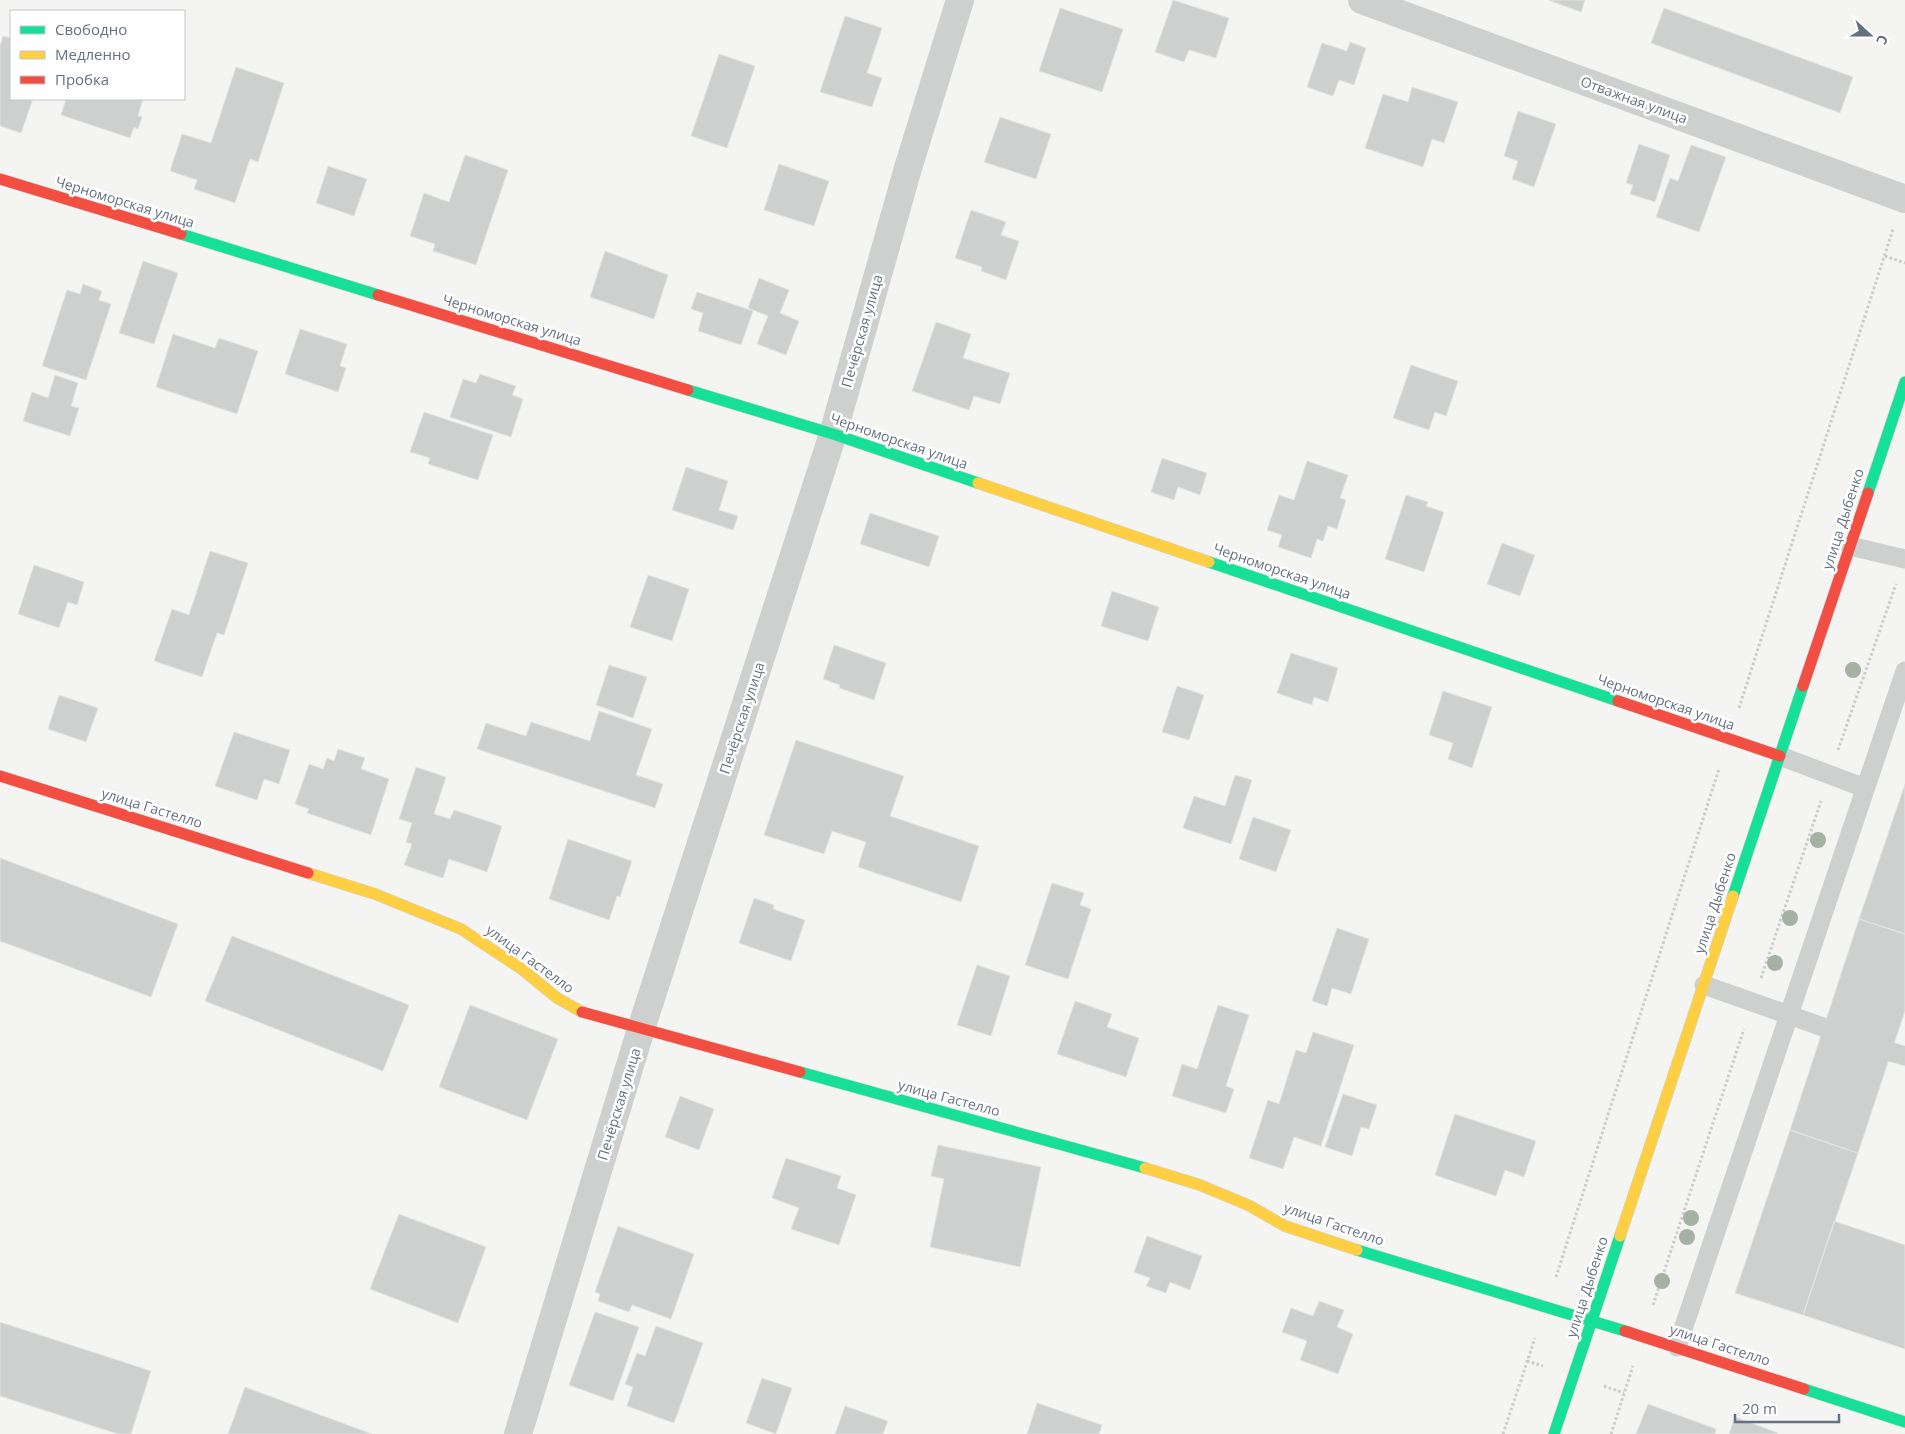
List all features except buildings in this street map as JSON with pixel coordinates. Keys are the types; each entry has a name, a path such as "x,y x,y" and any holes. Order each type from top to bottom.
{"street":[{"name":"Печёрская улица","path":"525,1432 641,1028 833,434 908,168 960,0"},
{"name":"Отважная улица","path":"1362,0 1903,199"},
{"name":"Черноморская улица","path":"0,179 833,434 1780,756"},
{"name":"улица Дыбенко","path":"1554,1434 1905,382"},
{"name":"улица Гастелло","path":"0,776 375,894 461,929 578,1011 1153,1170 1248,1205 1284,1226 1643,1336 1905,1422"}],"lane":[{"path":"1850,546 1905,559"},
{"path":"1677,1347 1787,1015 1905,670"},
{"path":"1780,756 1865,788"},
{"path":"1704,985 1823,1027"}],"path":[{"path":"1502,1434 1546,1306 1903,199"},
{"path":"1884,256 1905,263"},
{"path":"1611,1434 1753,1002 1905,559"}],"traffic: fast":[{"path":"181,234 378,295"},
{"path":"1868,493 1905,382"},
{"path":"688,390 833,434 978,483"},
{"path":"1209,562 1618,701"},
{"path":"1733,896 1803,686"},
{"path":"800,1072 1145,1168"},
{"path":"1554,1434 1620,1236"},
{"path":"1357,1250 1625,1331"},
{"path":"1804,1389 1905,1422"}],"traffic: slow":[{"path":"978,483 1209,562"},
{"path":"308,873 375,894 461,929 523,970 557,998 582,1012"},
{"path":"1620,1236 1733,896"},
{"path":"1145,1168 1200,1185 1248,1205 1285,1226 1357,1250"}],"traffic: jam":[{"path":"0,179 181,234"},
{"path":"378,295 688,390"},
{"path":"1803,686 1868,493"},
{"path":"1618,701 1780,756"},
{"path":"0,776 308,873"},
{"path":"582,1012 800,1072"},
{"path":"1625,1331 1804,1389"}]}
